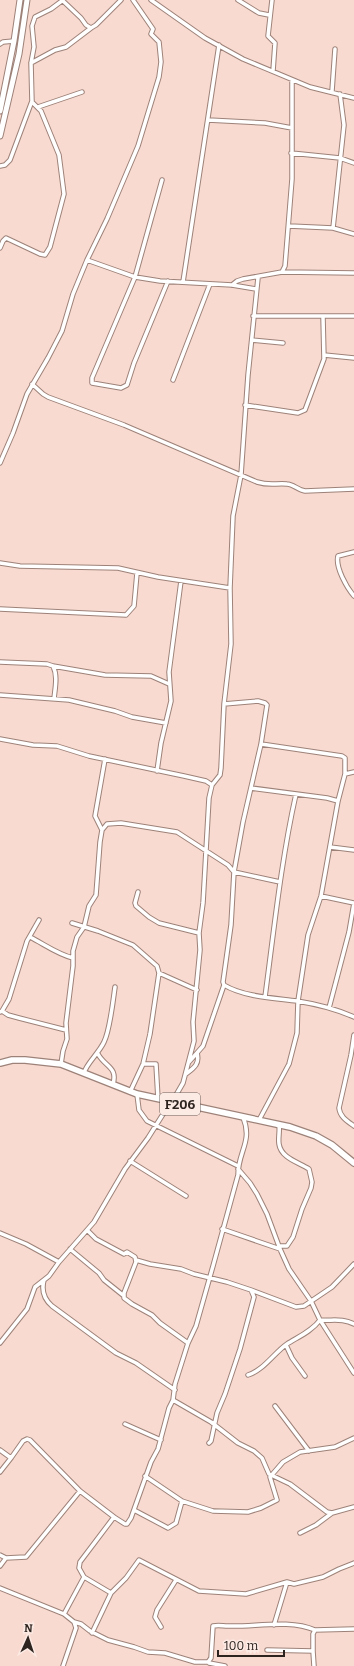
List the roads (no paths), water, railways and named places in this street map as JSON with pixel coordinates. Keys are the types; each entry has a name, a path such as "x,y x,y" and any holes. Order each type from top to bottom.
{"main road":[{"path":"0,112 20,0"},
{"path":"0,136 19,54 27,0"},
{"name":"F206","path":"0,1063 12,1060 25,1060 61,1064 137,1094 259,1120 305,1132 332,1145 354,1163"}],"street":[{"path":"0,166 5,165 10,160 32,100 31,63 34,47 32,26 33,19 51,9 62,0 81,18 86,25 91,28"},
{"path":"31,63 55,50 66,47 96,25 121,0"},
{"path":"0,463 32,384 62,331 73,294 138,146 161,69 159,42 151,34 152,29 133,0"},
{"path":"151,0 205,38 243,59 310,87 332,91 354,98"},
{"path":"238,0 259,13 269,15"},
{"path":"272,0 269,15 268,36 275,43 273,71"},
{"path":"1,42 14,40"},
{"path":"183,282 219,46"},
{"path":"332,91 335,49"},
{"path":"282,272 285,266 292,179 292,80"},
{"path":"38,108 82,92"},
{"path":"333,228 344,125 340,94"},
{"path":"0,248 2,240 6,238 45,255 50,247 60,214 64,194 60,161 42,114 32,100"},
{"path":"208,120 258,123 292,128"},
{"path":"291,153 340,158 354,162"},
{"path":"162,180 135,277 92,378 94,384 121,388 126,385 168,281"},
{"path":"289,226 333,228 354,234"},
{"path":"87,260 135,277 168,281 232,285 256,289"},
{"path":"285,266 290,272"},
{"path":"232,285 243,279 258,278 261,275 282,272 354,273"},
{"path":"0,1342 27,1309 34,1290 49,1276 100,1212 124,1169 156,1126 169,1101 183,1083 186,1074 194,1041 200,950 199,932 206,852 208,804 212,785 220,775 224,704 231,644 230,588 233,516 241,475 245,405 258,278"},
{"path":"173,380 210,284"},
{"path":"253,316 354,316"},
{"path":"245,405 298,413 305,410 324,356 323,317"},
{"path":"252,340 282,343"},
{"path":"324,356 354,358"},
{"path":"32,384 48,397 124,424 265,484 286,484 291,485 297,490 305,491 354,489"},
{"path":"354,552 338,556 337,560 342,577 354,596"},
{"path":"0,563 20,566 118,568 181,581 230,588"},
{"path":"0,609 126,615 134,606 137,573"},
{"path":"156,770 171,701 169,684 171,649 181,581"},
{"path":"0,662 47,664 105,675 151,676 169,684"},
{"path":"53,666 56,680 54,699"},
{"path":"0,695 69,700 115,711 132,717 166,723"},
{"path":"188,1063 204,1046 224,985 223,982 231,925 234,872 250,788 261,744 267,705 258,701 224,704"},
{"path":"0,739 33,745 57,746 105,759 191,778 212,785"},
{"path":"259,1120 289,1064 297,1033 298,1001 308,935 321,896 338,801 345,774 345,758 342,756 261,744"},
{"path":"102,830 94,816 105,759"},
{"path":"345,774 354,772"},
{"path":"250,788 326,798 338,801"},
{"path":"265,997 280,882 296,794"},
{"path":"61,1064 67,1039 66,1023 75,943 84,927 90,906 96,895 98,857 102,830 107,824 113,823 169,829 186,837 206,852 228,865 234,872 280,882"},
{"path":"330,847 354,850"},
{"path":"138,892 135,903 136,906 149,917 159,923 199,932"},
{"path":"321,896 354,903 349,932 329,1008"},
{"path":"39,920 24,950 9,999 1,1011 8,1015 66,1030"},
{"path":"72,923 133,945 156,966 159,973 150,1034 143,1064 130,1092"},
{"path":"30,937 49,947 53,951 73,958"},
{"path":"159,973 197,990"},
{"path":"224,985 265,997 298,1001 329,1008 354,1017"},
{"path":"84,1073 87,1065 98,1054 106,1037 115,987"},
{"path":"354,1035 339,1108 340,1114 344,1119 354,1126"},
{"path":"186,1074 197,1065 199,1059 197,1053"},
{"path":"98,1054 101,1060 114,1072 115,1078 113,1084"},
{"path":"143,1064 156,1064 158,1099"},
{"path":"137,1094 141,1115 156,1126 238,1168 250,1183 257,1194 289,1269 311,1301 320,1320 354,1373"},
{"path":"0,1472 23,1441 27,1439 30,1440 80,1491 113,1517 127,1524 134,1510 145,1476 158,1449 188,1343 196,1326 210,1278 247,1137 243,1117"},
{"path":"222,1229 280,1247 287,1246 293,1237 312,1182 309,1169 282,1153 278,1144 279,1125"},
{"path":"130,1162 186,1196"},
{"path":"87,1230 96,1239 124,1254 127,1252 135,1257 136,1260 181,1269 194,1274 227,1282 296,1307 304,1306 332,1287 354,1264"},
{"path":"0,1233 26,1244 59,1262"},
{"path":"70,1249 99,1273 104,1280 124,1296 126,1300 152,1315 160,1323 188,1343"},
{"path":"124,1296 136,1260"},
{"path":"44,1280 42,1288 46,1300 52,1306 116,1353 136,1363 175,1390"},
{"path":"209,1443 211,1441 217,1413 240,1349 254,1297 251,1290"},
{"path":"320,1320 346,1320 354,1324"},
{"path":"248,1375 258,1370 286,1345 313,1328 320,1320"},
{"path":"286,1345 292,1358 305,1376"},
{"path":"173,1400 214,1425 238,1443 259,1455 262,1458 268,1474 273,1475 295,1488 327,1512 332,1513"},
{"path":"275,1406 309,1451"},
{"path":"125,1424 161,1440"},
{"path":"145,1476 182,1501 213,1511 248,1512 261,1508 277,1499 270,1478 288,1458 300,1452 335,1447 354,1438"},
{"path":"0,1450 11,1458"},
{"path":"0,1555 6,1558 26,1557 80,1491"},
{"path":"134,1510 168,1528 176,1523 182,1501"},
{"path":"300,1533 316,1525 332,1513 354,1507"},
{"path":"111,1593 84,1577 78,1565 114,1517"},
{"path":"0,1566 6,1558"},
{"path":"92,1633 111,1593 126,1578 139,1560 199,1591 246,1594 287,1582 294,1584 324,1577 338,1569 354,1563"},
{"path":"64,1614 84,1577"},
{"path":"161,1627 156,1617 157,1610 176,1580"},
{"path":"274,1625 287,1582"},
{"path":"0,1588 64,1614 74,1622 81,1624 92,1633 114,1642 148,1652 170,1654 195,1662 205,1662 225,1666"},
{"path":"63,1666 76,1628 74,1622"},
{"path":"209,1663 212,1651 213,1626 274,1625 308,1627 315,1630 354,1629"},
{"path":"314,1666 313,1634 315,1630"},
{"path":"268,1650 313,1651"}]}
